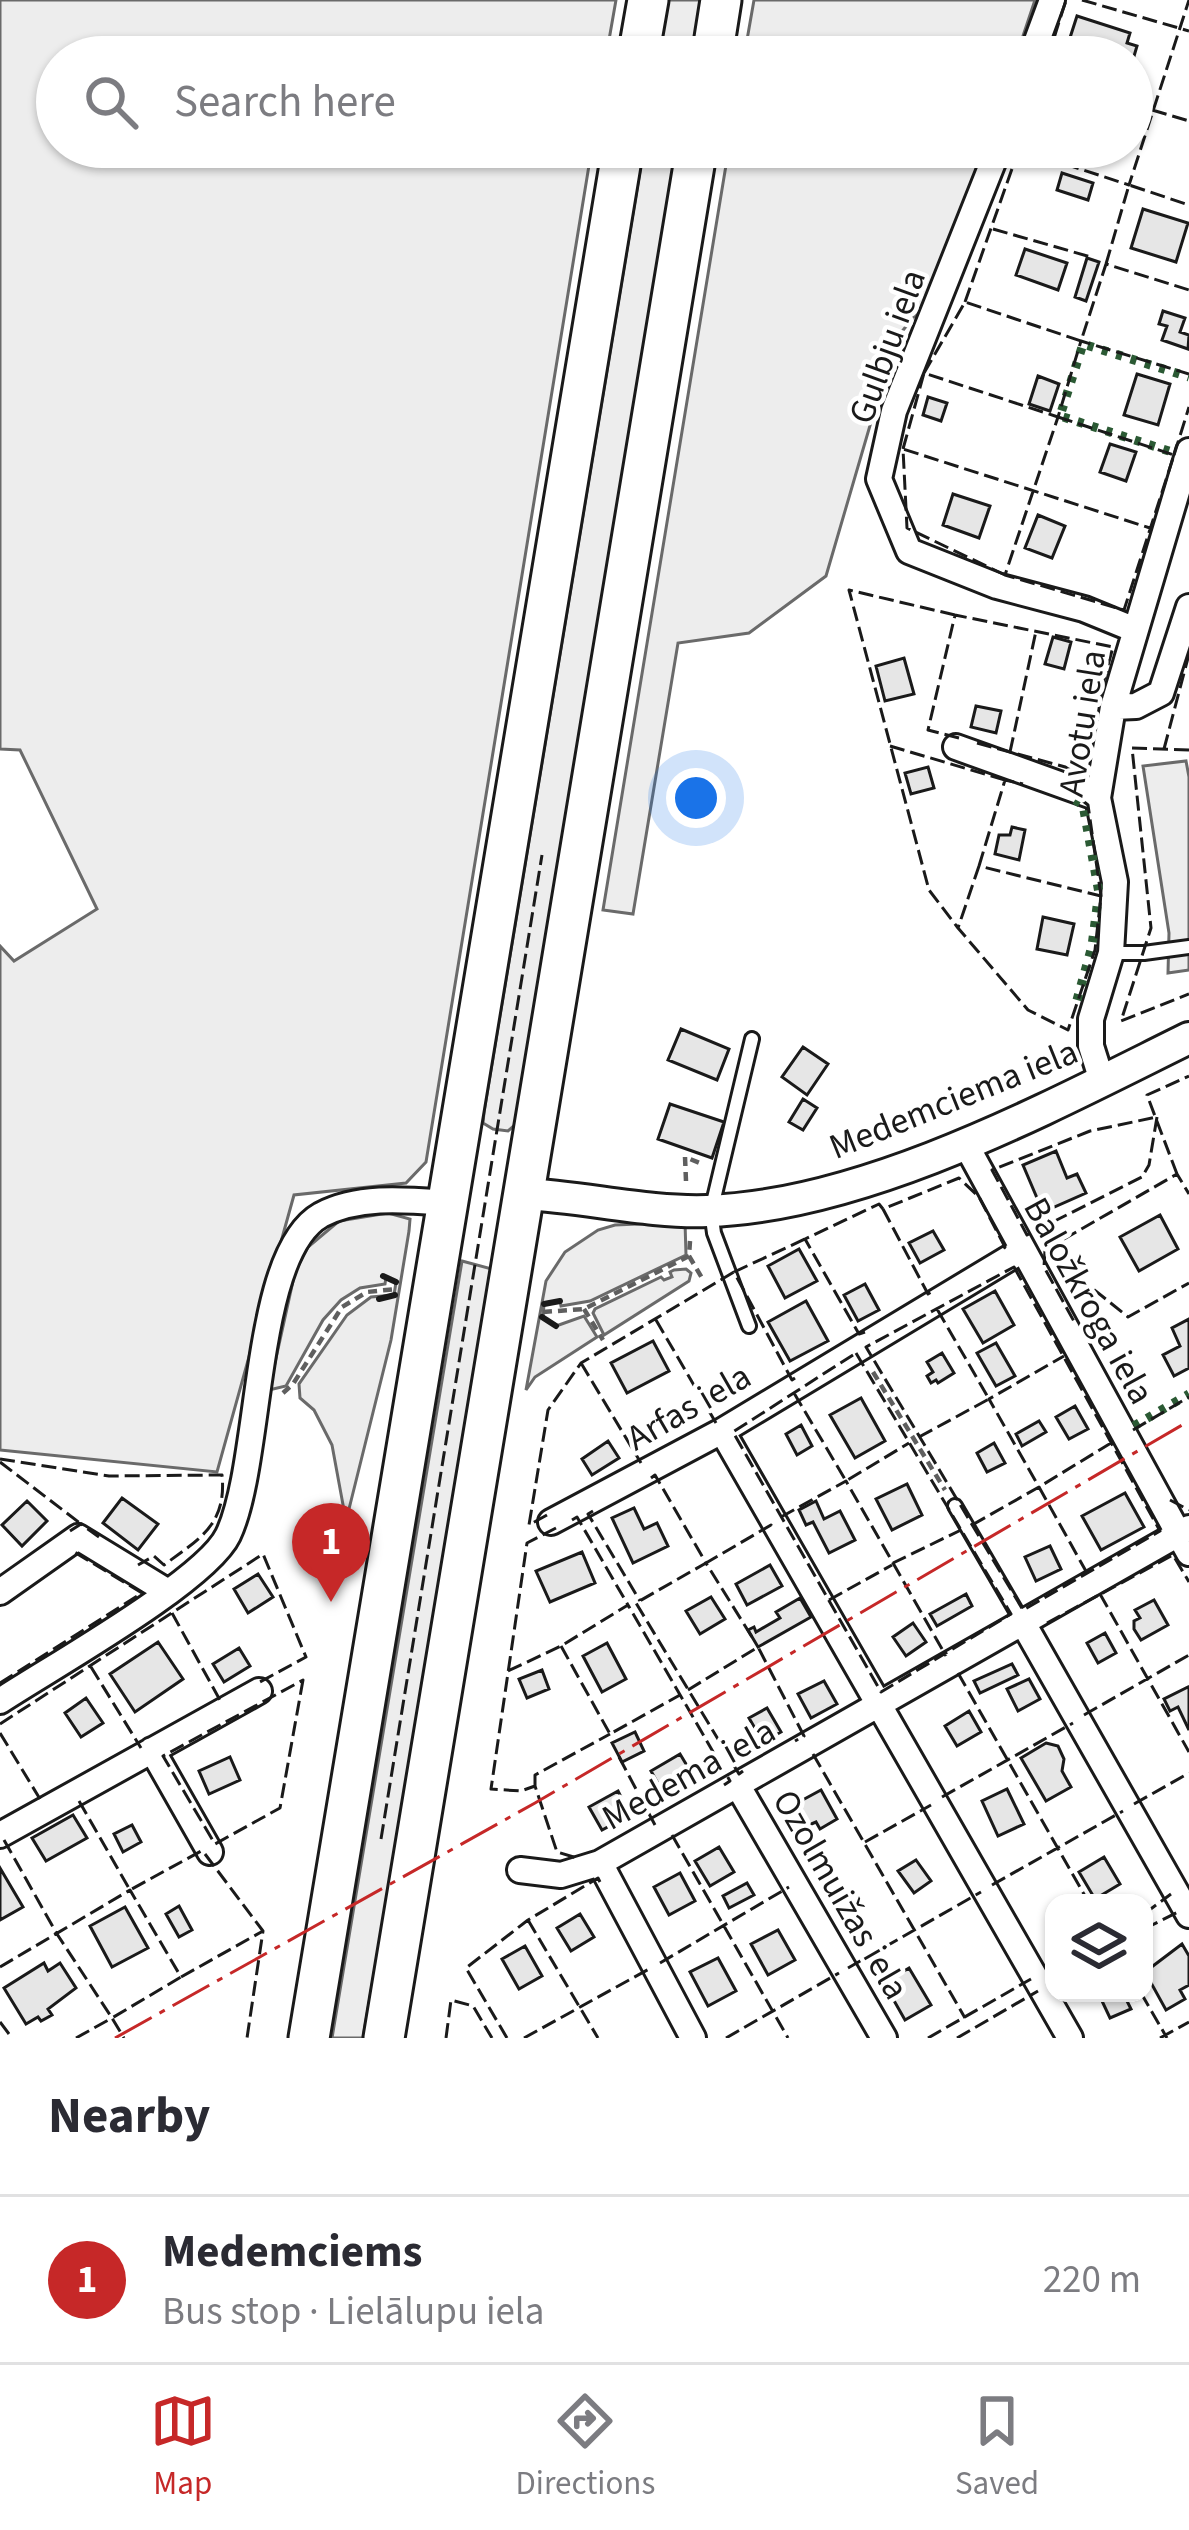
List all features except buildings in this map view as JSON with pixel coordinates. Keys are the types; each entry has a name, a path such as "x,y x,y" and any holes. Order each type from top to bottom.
{"highway":[{"path":"642,36 648,0"},
{"path":"716,36 722,0"},
{"path":"310,2038 620,168"},
{"path":"384,2038 694,168"}],"street":[{"path":"1039,36 1052,0"},
{"name":"Gulbju iela","path":"991,168 894,411 879,479 909,551 997,586 1084,609 1133,629"},
{"name":"Avotu iela","path":"1102,1081 1091,1046 1091,1019 1111,953 1115,882 1098,797 1113,706 1133,629 1189,452"},
{"path":"1113,706 1136,706 1161,693 1189,608"},
{"path":"956,747 1098,797"},
{"name":"Medemciema iela","path":"524,1194 701,1201 840,1188 964,1143 1189,1038"},
{"name":"Baložkroga iela","path":"964,1143 1185,1538"},
{"path":"0,1701 168,1592 203,1566 227,1538 256,1416 261,1360 294,1240 320,1216 359,1203 448,1203"},
{"name":"Arfas iela","path":"551,1522 722,1431 1021,1251"},
{"path":"722,1431 1070,2038"},
{"path":"0,1592 78,1538 168,1592"},
{"name":"Medema iela","path":"520,1870 561,1875 600,1863 1023,1623 1185,1538"},
{"path":"1023,1623 1186,1903"},
{"path":"0,1835 260,1690"},
{"path":"152,1750 210,1852"},
{"name":"Ozolmuižas iela","path":"738,1786 884,2038"},
{"path":"600,1863 693,2038"}],"lane":[{"path":"1111,953 1189,947"},
{"path":"748,1326 701,1201 719,1172 752,1040"},
{"path":"955,1506 1023,1623"}],"path":[{"path":"701,1201 684,1176 685,1157 719,1172"},
{"path":"690,1239 689,1256 702,1278"},
{"path":"543,1312 584,1309 689,1256"},
{"path":"256,1416 293,1384 342,1307 367,1292 396,1289"},
{"path":"584,1309 602,1340"},
{"path":"857,1346 955,1506"}],"shaded area":[{"path":"0,0 616,0 610,36 36,36 36,168 589,168 426,1162 406,1183 294,1195 217,1472 0,1450 0,946 14,961 97,909 20,750 0,749"},
{"path":"668,0 701,0 695,36 662,36"},
{"path":"754,0 1035,0 1023,36 748,36"},
{"path":"641,168 674,168 516,1124 508,1131 493,1129 483,1123"},
{"path":"726,168 980,168 944,280 895,340 826,576 749,633 678,643 633,914 603,910"},
{"path":"1186,761 1189,970 1168,973 1169,933 1143,766"},
{"path":"388,1213 410,1219 409,1231 391,1340 346,1521 332,1445 314,1410 300,1398 299,1384 347,1315 371,1297 394,1295 396,1282 386,1277 385,1284 360,1288 341,1300 323,1320 286,1386 269,1390 295,1272 308,1247 339,1221"},
{"path":"685,1222 686,1255 590,1301 544,1304 543,1318 556,1326 584,1316 597,1337 535,1377 526,1390 546,1281 565,1252 598,1230 615,1225"},
{"path":"462,1261 492,1269 462,1459 363,2038 332,2038"},
{"path":"674,1270 691,1273 689,1281 604,1335 595,1309 661,1277 672,1277"}],"hedge":[{"path":"1169,451 1060,416 1083,344 1189,377"},
{"path":"1075,800 1083,805 1099,893"},
{"path":"1077,1000 1092,946 1098,899"},
{"path":"1134,1426 1189,1394"}],"fence":[{"path":"1055,36 1066,0"},
{"path":"1082,0 1189,31"},
{"path":"1153,111 1189,0"},
{"path":"1153,110 1189,121"},
{"path":"965,302 1012,168"},
{"path":"1077,168 1129,185 1135,168"},
{"path":"1106,264 1129,185 1189,205"},
{"path":"993,229 1091,257"},
{"path":"924,373 965,302 1081,341 1106,264 1189,290"},
{"path":"903,449 924,373 1058,417 1081,341 1189,374"},
{"path":"1174,455 1189,407"},
{"path":"1058,417 1174,455 1124,610 1005,575 1058,417"},
{"path":"1005,575 907,528 903,449 1150,528"},
{"path":"955,615 849,590 929,890 958,928"},
{"path":"959,738 928,730 955,615 1113,647 1075,786"},
{"path":"1010,752 1036,631"},
{"path":"1164,749 1189,654"},
{"path":"977,743 1080,771"},
{"path":"890,746 1005,780"},
{"path":"1189,750 1132,748 1151,928 1121,1021 1189,994"},
{"path":"979,866 1005,780 1023,784"},
{"path":"1083,801 1088,805 1101,896 1095,950 1068,1030 1028,1010 958,928 979,866 1101,896"},
{"path":"381,1839 542,855"},
{"path":"1177,1174 1147,1095 1189,1076"},
{"path":"1157,1117 1149,1165 1142,1177 1027,1235 992,1170 1090,1131 1157,1117"},
{"path":"1045,1250 1177,1174 1189,1194"},
{"path":"865,1332 859,1334 805,1239 879,1204 883,1209 959,1178 979,1197 1005,1247 1001,1252"},
{"path":"883,1209 928,1294 933,1291"},
{"path":"795,1378 792,1380 734,1272 805,1239"},
{"path":"1045,1250 1044,1267 1076,1325"},
{"path":"1045,1250 1128,1317 1189,1283"},
{"path":"1014,1267 1160,1531 1023,1610 866,1347 1014,1267"},
{"path":"547,1515 529,1525 548,1410 581,1363 734,1272"},
{"path":"919,1437 989,1399 937,1309"},
{"path":"656,1320 716,1423"},
{"path":"856,1353 1011,1614 881,1692 733,1432 856,1353"},
{"path":"972,1525 1039,1487 989,1399 1064,1356"},
{"path":"581,1363 641,1463"},
{"path":"794,1393 846,1481 909,1443"},
{"path":"1133,1430 1189,1397"},
{"path":"1087,1573 1039,1487 1111,1443"},
{"path":"0,1459 109,1476 222,1475 220,1506 208,1529 164,1565 154,1556 138,1565"},
{"path":"0,1462 81,1524"},
{"path":"651,1478 655,1475 706,1563 771,1525 774,1529"},
{"path":"781,1517 846,1481 893,1563 961,1530"},
{"path":"1170,1500 1189,1510"},
{"path":"593,1511 588,1514 640,1601"},
{"path":"572,1520 577,1517 628,1605"},
{"path":"70,1531 81,1524 99,1537"},
{"path":"556,1528 527,1543 491,1789 521,1791 535,1786 557,1852 580,1859"},
{"path":"0,1683 142,1593 71,1550"},
{"path":"0,1724 263,1554 306,1657 258,1683"},
{"path":"1047,1623 1173,1555 1189,1582"},
{"path":"743,1771 739,1774 636,1603 706,1563 752,1637"},
{"path":"893,1563 946,1656"},
{"path":"829,1600 892,1565"},
{"path":"1100,1594 1189,1752"},
{"path":"508,1671 561,1646 628,1605 730,1781 724,1785"},
{"path":"172,1613 221,1702"},
{"path":"561,1646 610,1734 680,1695"},
{"path":"688,1690 758,1647 804,1736 795,1741"},
{"path":"1084,1715 1189,1655"},
{"path":"91,1667 141,1748"},
{"path":"958,1673 1084,1894"},
{"path":"303,1680 280,1808 215,1844 163,1756 303,1680"},
{"path":"942,1797 1073,1723"},
{"path":"0,1733 40,1799"},
{"path":"535,1786 535,1775 610,1734"},
{"path":"813,1754 965,2018"},
{"path":"619,1757 655,1825"},
{"path":"1134,1804 1189,1773"},
{"path":"79,1801 130,1890 203,1850"},
{"path":"865,1842 931,1805"},
{"path":"992,1885 1123,1811"},
{"path":"672,1835 788,2038"},
{"path":"4,1840 112,2018 181,1977"},
{"path":"205,1854 263,1931 247,2038"},
{"path":"507,2038 466,1968 528,1920 598,1878 600,1882"},
{"path":"660,1963 789,1887"},
{"path":"0,1967 130,1890 181,1977 263,1931"},
{"path":"848,1968 981,1892"},
{"path":"1153,1907 1171,1894"},
{"path":"1153,1924 1180,1911"},
{"path":"528,1920 598,2038"},
{"path":"524,2038 649,1969"},
{"path":"726,2038 839,1973"},
{"path":"928,2038 1031,1979"},
{"path":"957,2038 1038,1991"},
{"path":"446,2038 451,2000 473,2006 492,2038"},
{"path":"1146,2002 1167,2038"},
{"path":"76,2038 112,2018 124,2038"},
{"path":"0,2022 12,2038"},
{"path":"1160,2038 1189,2022"}],"wall":[{"path":"383,1276 396,1282"},
{"path":"379,1299 395,1295"},
{"path":"544,1304 560,1301"},
{"path":"542,1317 556,1326"}],"power":[{"path":"115,2038 535,1803 1189,1421"}],"place":[{"name":"Medemciems","path":"331,1602"}]}
